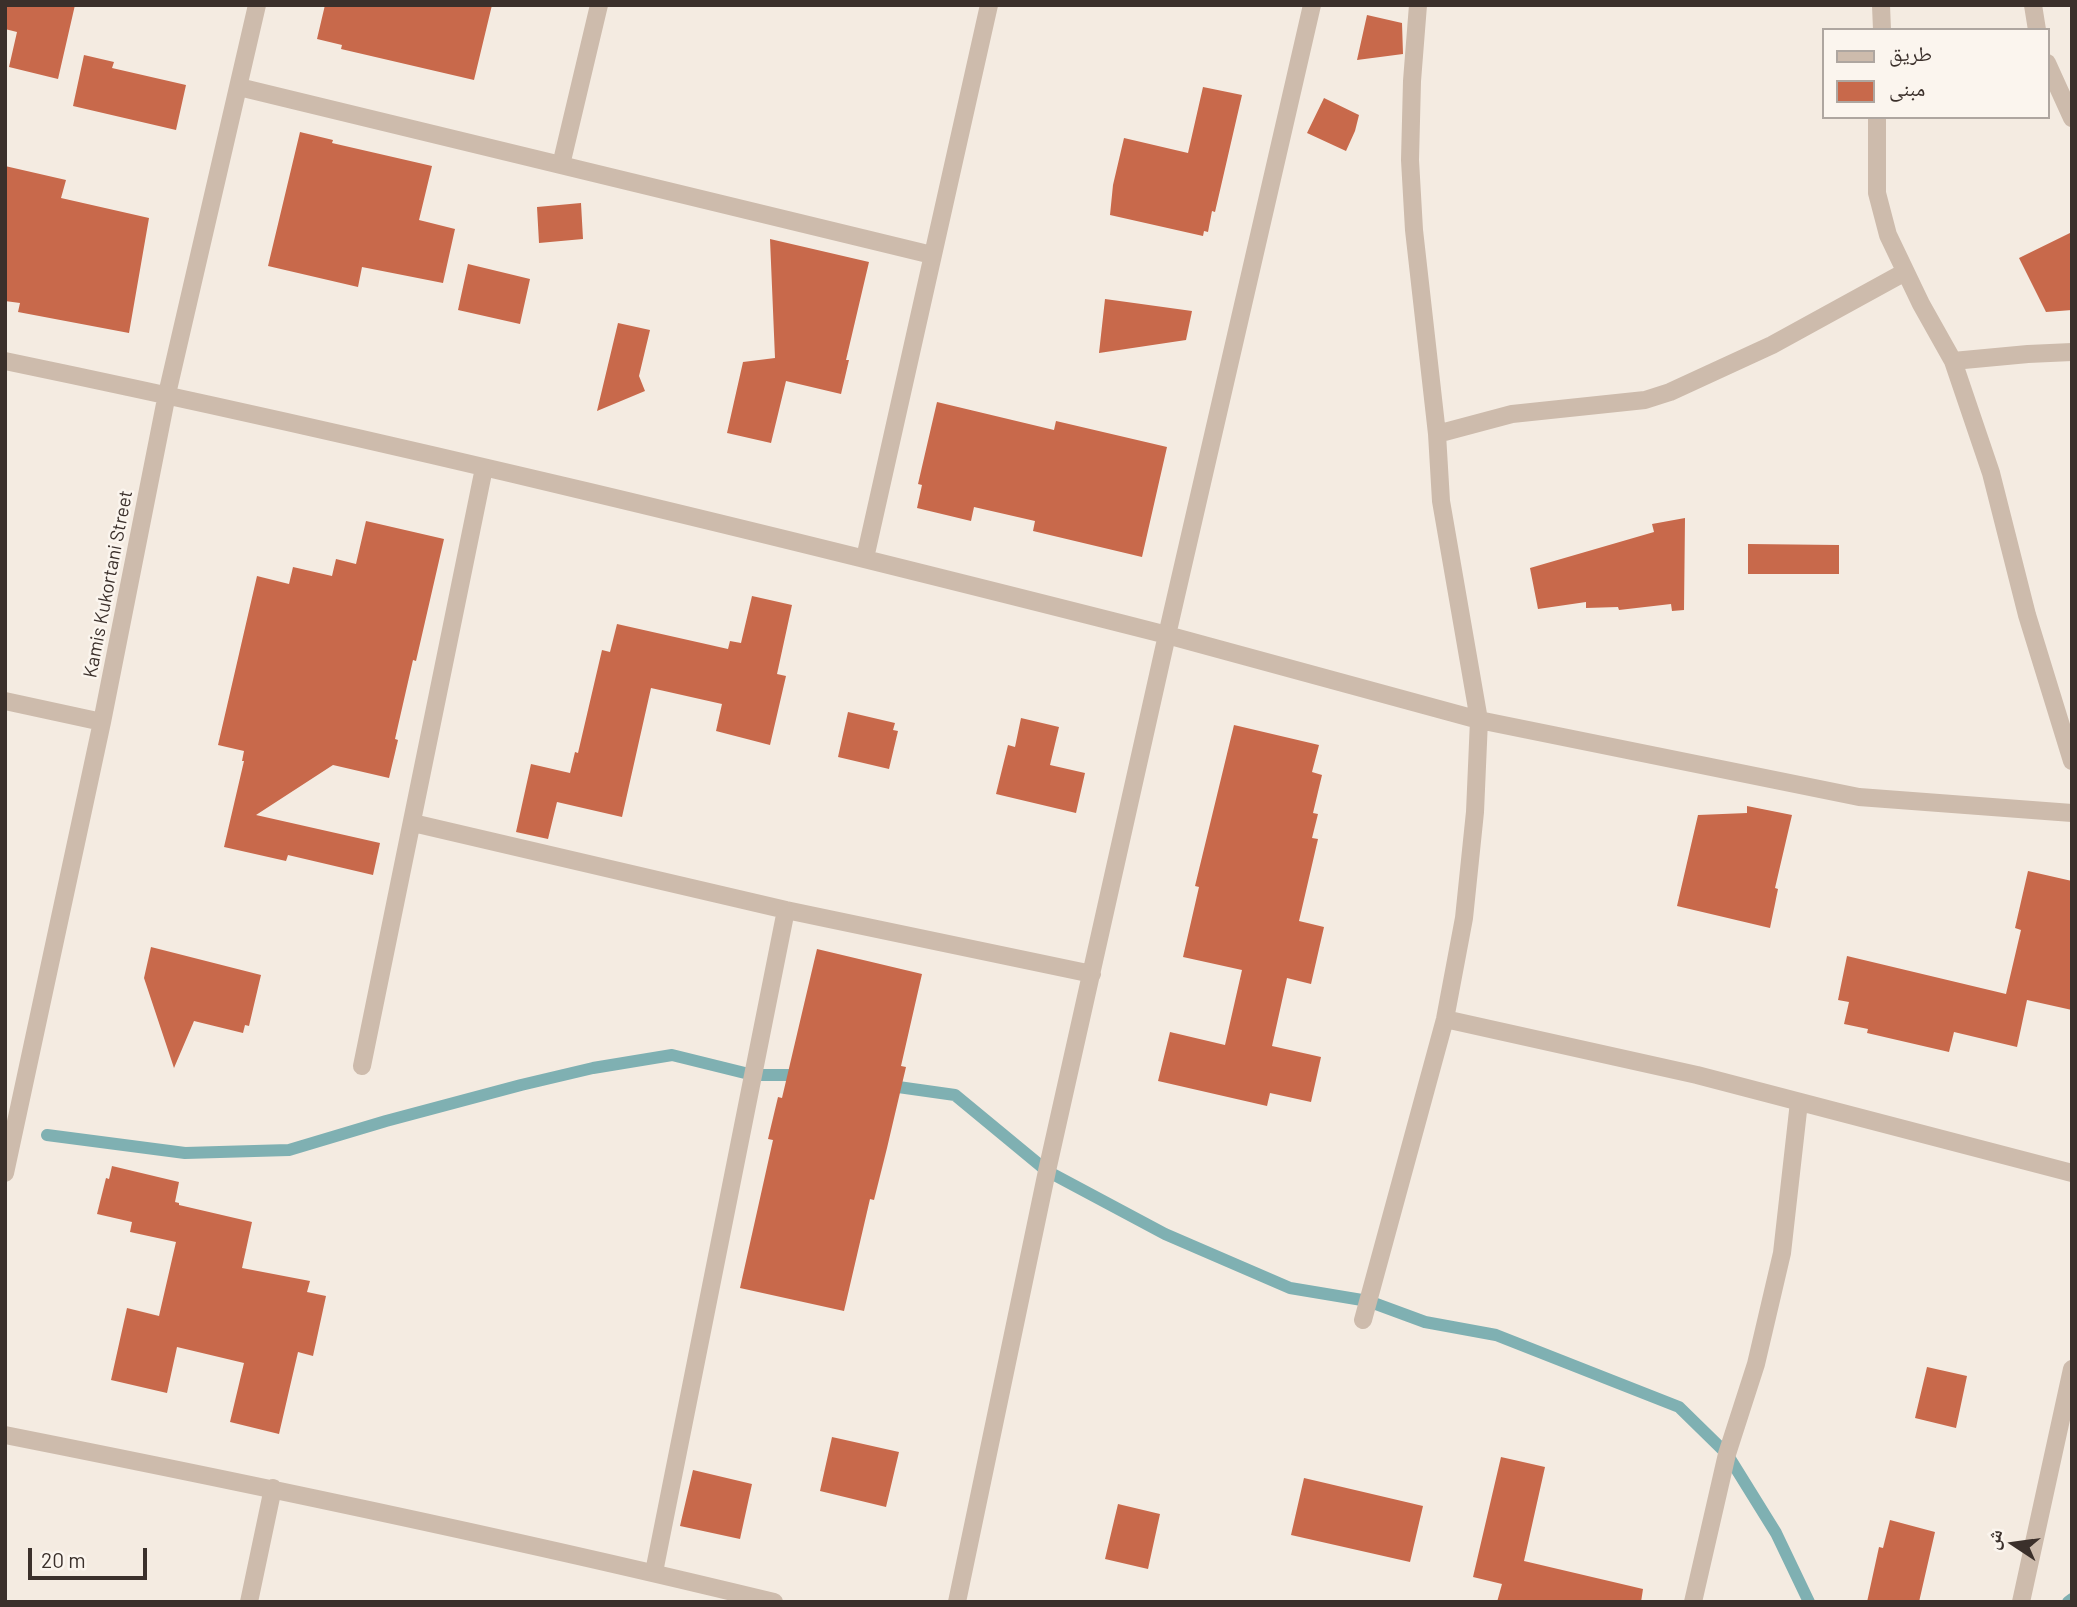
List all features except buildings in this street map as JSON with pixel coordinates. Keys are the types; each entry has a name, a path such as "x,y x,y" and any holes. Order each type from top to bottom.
{"street":[{"name":"Kamis Kukortani Street","path":"5,1173 102,722 167,394 257,5"},
{"path":"561,165 599,5"},
{"path":"865,558 989,5"},
{"path":"957,1602 1047,1171 1312,5"},
{"path":"1363,1320 1445,1019 1464,918 1475,812 1479,720 1441,501 1437,434 1414,230 1410,160 1418,5"},
{"path":"1881,5 1882,28"},
{"path":"2033,5 2037,28"},
{"path":"2049,67 2072,118"},
{"path":"239,88 932,256"},
{"path":"1877,119 1877,193 1888,235 1953,361 1991,473 2026,615 2070,753"},
{"path":"1437,434 1512,414 1645,400 1670,392 1772,345 1905,272"},
{"path":"1953,361 2072,352"},
{"path":"5,361 167,394 865,558 1167,635 1479,720 1858,797 2072,813"},
{"path":"362,1066 484,468"},
{"path":"5,701 102,722"},
{"path":"413,823 786,910 1092,974"},
{"path":"653,1572 786,910"},
{"path":"1445,1019 1697,1075 2072,1173"},
{"path":"1693,1602 1727,1454 1756,1364 1782,1253 1799,1102"},
{"path":"2021,1602 2072,1369"},
{"path":"5,1435 273,1488 653,1572 774,1602"},
{"path":"249,1602 273,1488"}],"waterway":[{"path":"47,1135 185,1153 289,1150 521,1085 593,1068 672,1055 753,1075 804,1075"},
{"path":"884,1085 955,1095 1047,1171 1165,1234 1290,1288 1368,1301 1425,1322 1496,1335 1679,1407 1727,1454 1776,1533 1809,1602"},
{"path":"2068,1602 2072,1599"}]}
